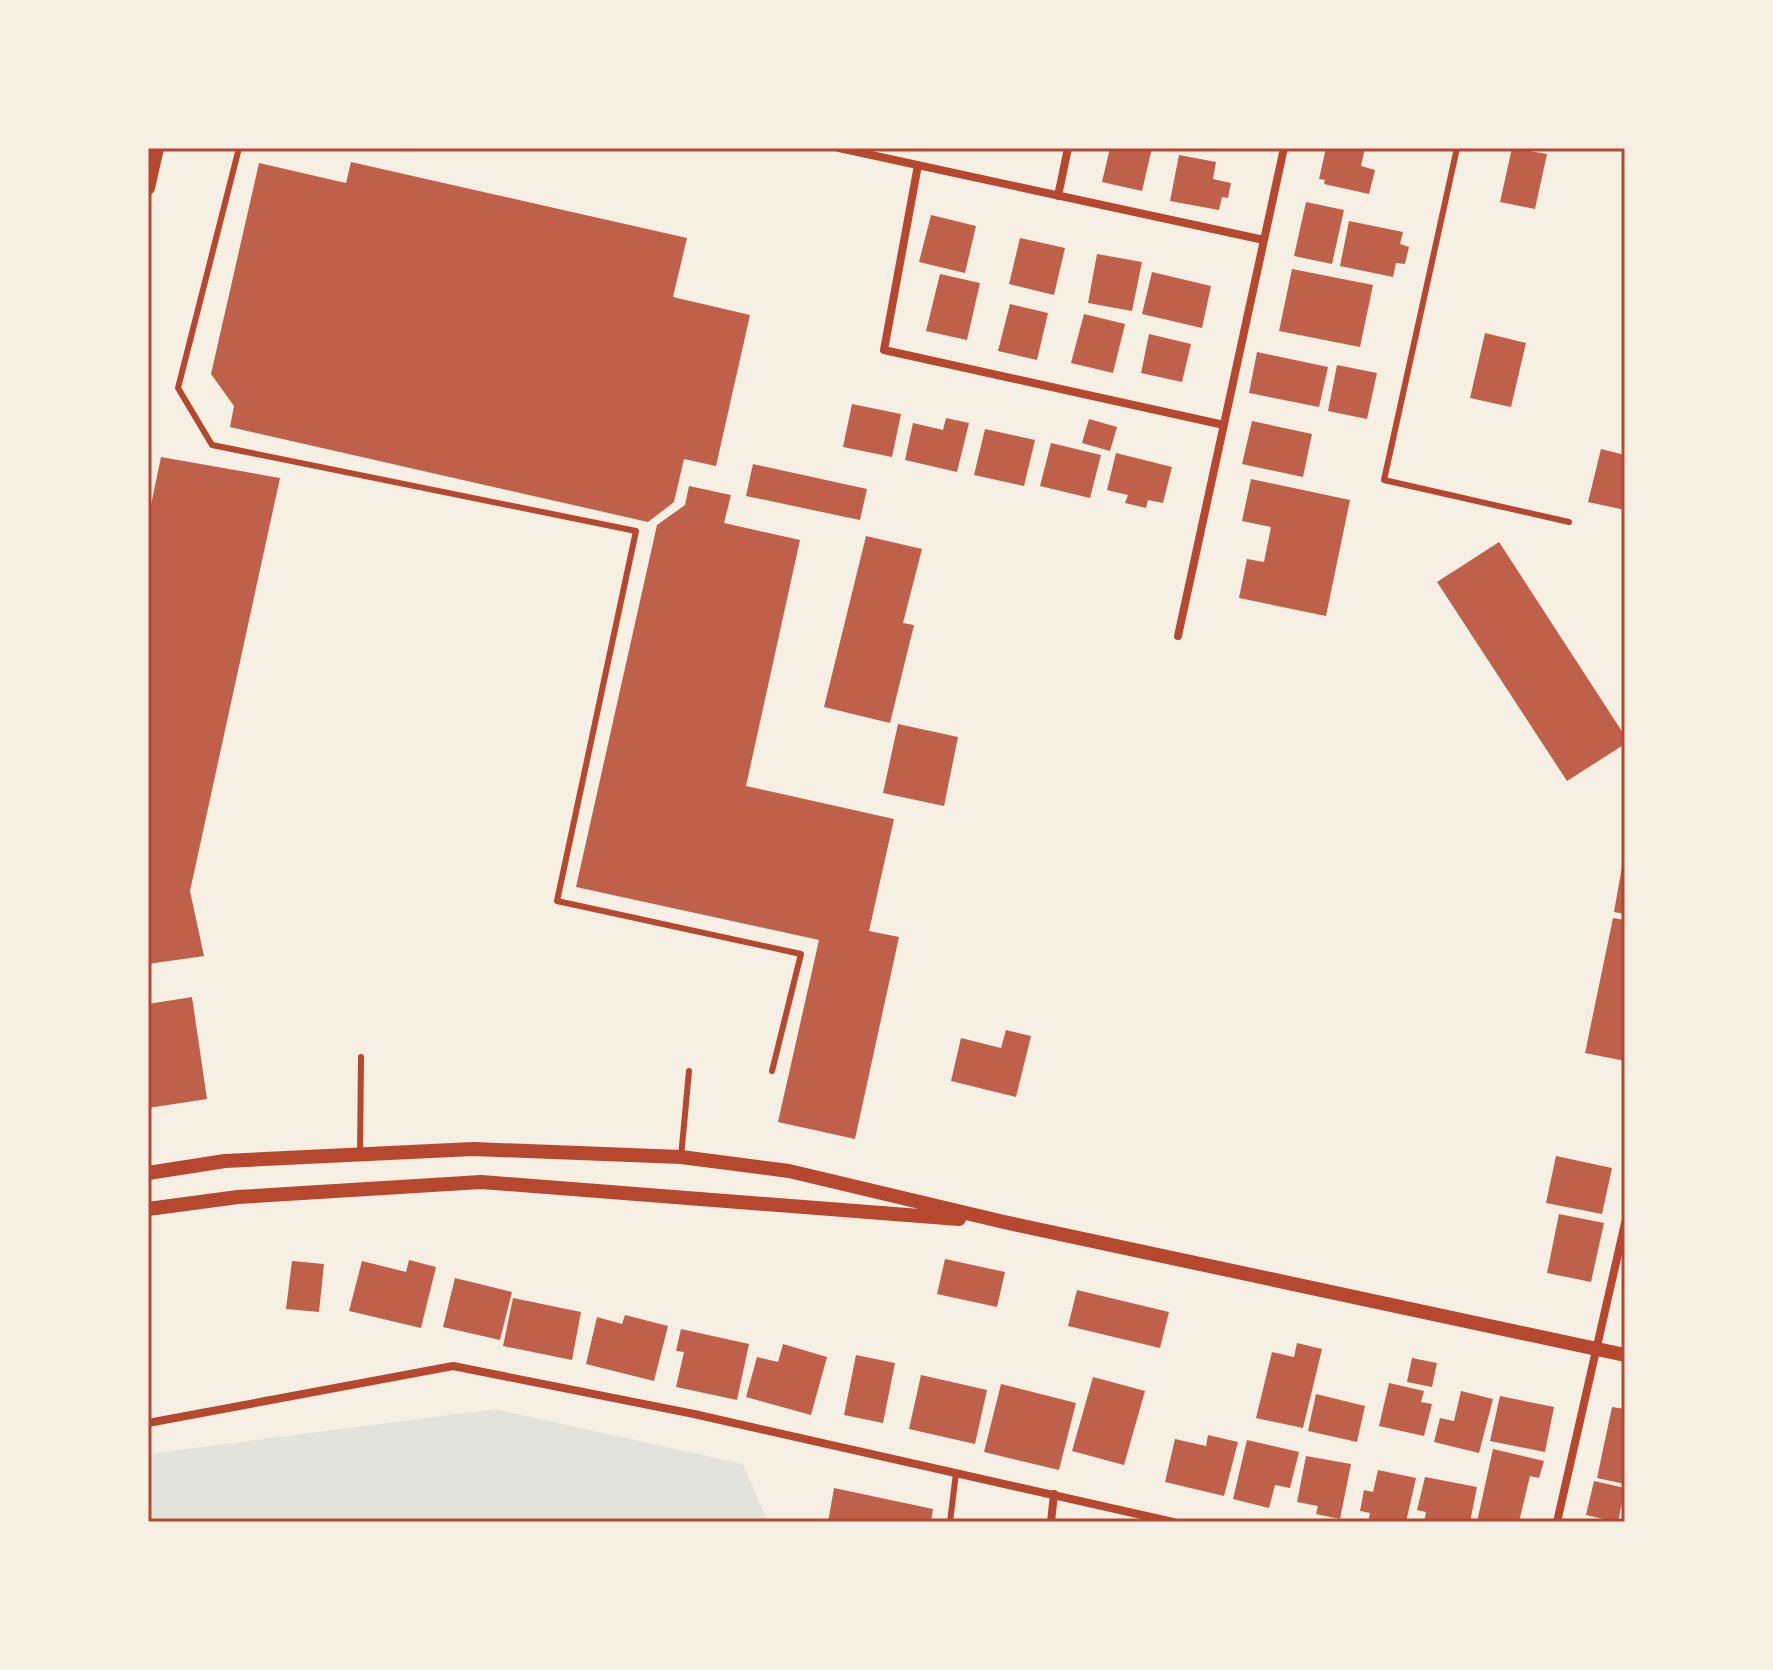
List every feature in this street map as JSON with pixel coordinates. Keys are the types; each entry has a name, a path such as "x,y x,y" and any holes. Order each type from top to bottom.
{"street":[{"path":"148,188 157,148"},
{"path":"839,148 1264,240"},
{"path":"1058,196 1068,148"},
{"path":"1178,636 1284,148"},
{"path":"918,165 884,350 1224,425"},
{"path":"148,1173 225,1161 473,1149 681,1157 789,1171 1004,1222 1625,1355"},
{"path":"148,1209 238,1197 481,1182 1004,1222"},
{"path":"1557,1522 1625,1223"},
{"path":"148,1423 453,1366 694,1414 1173,1522"},
{"path":"1051,1522 1054,1494"}],"lane":[{"path":"239,148 178,388 212,445 636,531 557,901 801,954 772,1071"},
{"path":"1457,148 1384,480 1569,522"},
{"path":"360,1155 361,1057"},
{"path":"681,1157 689,1071"},
{"path":"950,1522 956,1473"}],"shaded area":[{"path":"495,1409 743,1464 768,1522 148,1522 148,1454"}],"building":[{"path":"1110,148 1152,148 1142,191 1102,182"},
{"path":"1326,148 1365,148 1361,166 1375,170 1369,194 1324,184 1325,180 1319,179"},
{"path":"1512,148 1547,154 1535,209 1500,202"},
{"path":"1179,155 1216,162 1213,179 1231,183 1228,198 1222,197 1219,210 1170,201"},
{"path":"351,162 687,238 673,297 750,315 716,466 684,459 674,502 648,522 230,427 234,406 211,374 259,163 346,183"},
{"path":"1306,202 1344,210 1332,264 1294,256"},
{"path":"931,215 976,226 965,273 919,262"},
{"path":"1349,221 1403,232 1400,244 1409,247 1405,264 1396,263 1393,277 1340,266"},
{"path":"1020,238 1065,248 1054,295 1009,284"},
{"path":"1097,254 1142,262 1132,311 1088,303"},
{"path":"1292,269 1373,285 1360,347 1279,331"},
{"path":"1152,272 1211,286 1202,328 1142,314"},
{"path":"940,274 980,283 967,340 926,331"},
{"path":"1010,304 1048,313 1037,360 998,351"},
{"path":"1084,314 1125,324 1113,373 1071,363"},
{"path":"1485,333 1526,343 1511,407 1470,398"},
{"path":"1149,334 1191,344 1182,382 1141,373"},
{"path":"1257,352 1328,367 1319,407 1249,393"},
{"path":"1337,365 1377,373 1367,419 1328,411"},
{"path":"852,404 901,414 892,457 843,447"},
{"path":"946,418 969,423 957,472 905,460 913,423 943,430"},
{"path":"1089,419 1117,427 1110,451 1082,443"},
{"path":"1252,421 1312,434 1303,477 1242,464"},
{"path":"985,429 1035,440 1024,486 974,475"},
{"path":"1051,443 1101,455 1090,498 1040,486"},
{"path":"1601,449 1625,455 1625,510 1588,502"},
{"path":"1116,453 1172,467 1163,503 1148,500 1146,508 1125,503 1128,495 1107,490"},
{"path":"161,457 280,478 190,891 204,956 148,964 148,519"},
{"path":"753,464 867,489 860,520 746,496"},
{"path":"1251,479 1350,500 1326,616 1239,598 1247,559 1264,562 1271,527 1242,521"},
{"path":"689,486 731,495 724,523 800,540 746,786 894,819 869,931 899,937 855,1139 778,1122 819,940 576,887 657,525 685,505"},
{"path":"866,536 922,549 903,623 914,625 890,723 824,707"},
{"path":"1499,542 1625,736 1625,744 1567,781 1437,582"},
{"path":"898,724 958,737 944,806 883,793"},
{"path":"1625,861 1625,914 1614,912"},
{"path":"1613,918 1625,920 1625,1061 1585,1053"},
{"path":"192,997 207,1099 148,1108 148,1004"},
{"path":"1006,1030 1031,1036 1016,1097 951,1081 961,1038 1001,1048"},
{"path":"1556,1156 1612,1168 1602,1214 1546,1203"},
{"path":"1559,1214 1604,1223 1591,1282 1547,1273"},
{"path":"945,1259 1005,1272 997,1307 937,1294"},
{"path":"409,1260 436,1267 421,1328 349,1311 362,1261 406,1272"},
{"path":"292,1261 324,1264 319,1312 286,1309"},
{"path":"455,1278 512,1292 500,1340 443,1327"},
{"path":"1077,1290 1169,1312 1160,1348 1068,1326"},
{"path":"513,1298 581,1312 572,1360 503,1346"},
{"path":"625,1315 668,1326 654,1381 586,1364 597,1317 622,1324"},
{"path":"681,1329 749,1344 737,1400 676,1387 684,1352 676,1351"},
{"path":"1297,1343 1322,1349 1303,1428 1256,1418 1272,1352 1294,1357"},
{"path":"783,1344 827,1357 811,1415 746,1397 757,1357 778,1362"},
{"path":"856,1355 895,1363 883,1423 844,1415"},
{"path":"1412,1358 1437,1363 1432,1387 1407,1382"},
{"path":"921,1375 987,1390 975,1444 909,1429"},
{"path":"1093,1377 1145,1391 1124,1465 1072,1451"},
{"path":"1389,1383 1424,1391 1421,1402 1432,1404 1424,1436 1379,1426"},
{"path":"1001,1384 1076,1403 1059,1470 984,1452"},
{"path":"1461,1391 1493,1399 1479,1453 1434,1442 1440,1418 1454,1421"},
{"path":"1316,1394 1365,1406 1357,1442 1308,1431"},
{"path":"1500,1396 1554,1407 1545,1452 1490,1441"},
{"path":"1612,1407 1625,1409 1625,1484 1597,1478"},
{"path":"1208,1435 1238,1442 1224,1496 1165,1482 1175,1439 1206,1446"},
{"path":"1247,1440 1299,1452 1290,1488 1275,1485 1269,1508 1233,1499"},
{"path":"1493,1449 1544,1461 1539,1478 1530,1476 1519,1522 1477,1522"},
{"path":"1306,1456 1351,1464 1340,1519 1316,1514 1318,1506 1297,1502"},
{"path":"1378,1470 1416,1478 1406,1522 1368,1522 1370,1513 1360,1511 1364,1490 1373,1492"},
{"path":"1425,1477 1477,1487 1470,1522 1424,1522 1426,1512 1417,1510"},
{"path":"1594,1481 1625,1488 1618,1522 1586,1515"},
{"path":"834,1488 933,1509 931,1522 828,1522"}]}
